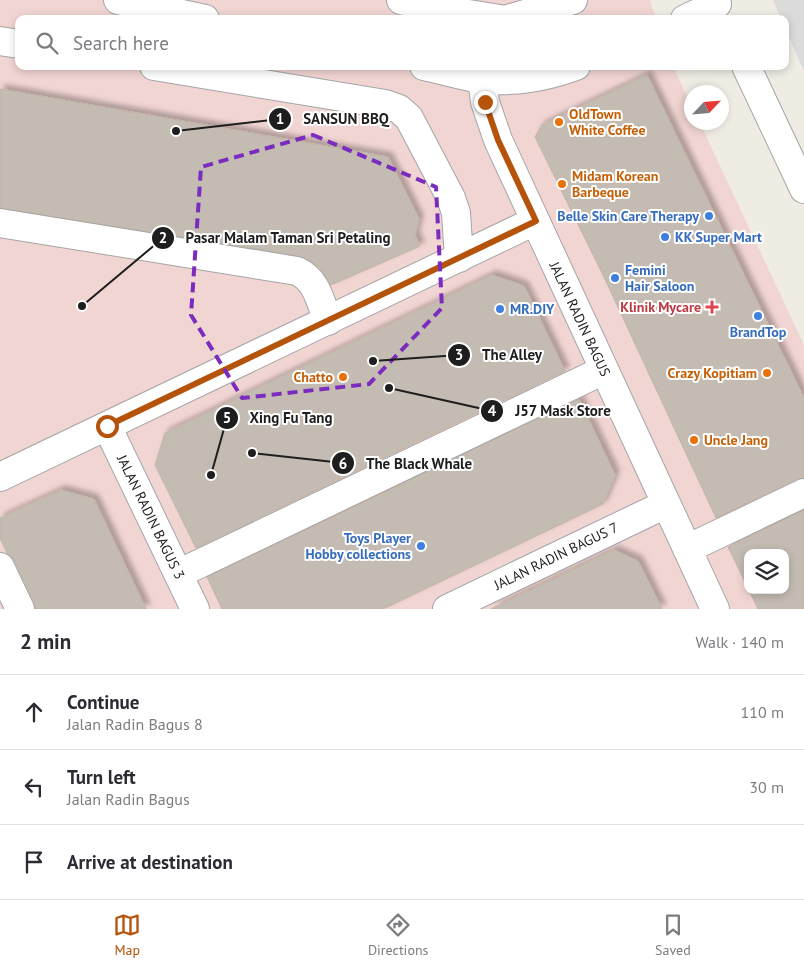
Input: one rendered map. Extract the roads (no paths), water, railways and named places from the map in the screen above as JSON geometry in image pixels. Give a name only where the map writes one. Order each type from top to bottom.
[{"type":"street","points":[[118,0],[187,15]]},
{"type":"street","points":[[401,0],[449,12],[471,15]]},
{"type":"street","points":[[522,15],[573,0]]},
{"type":"street","points":[[673,15],[682,0]]},
{"type":"street","points":[[697,15],[719,8]]},
{"type":"street","points":[[0,41],[15,43]]},
{"type":"street","points":[[178,70],[385,104],[399,109],[409,118],[451,198],[456,213],[459,258]]},
{"type":"street","points":[[442,70],[482,79],[518,80],[565,70]]},
{"type":"street","points":[[746,70],[804,189]]},
{"type":"street","name":"JALAN RADIN BAGUS","points":[[482,79],[485,102],[498,140],[715,609]]},
{"type":"street","points":[[0,477],[536,221]]},
{"type":"street","points":[[0,223],[297,271],[307,275],[314,285],[328,320]]},
{"type":"street","points":[[178,574],[604,370]]},
{"type":"street","name":"JALAN RADIN BAGUS 3","points":[[107,426],[195,609]]},
{"type":"street","points":[[687,550],[804,493]]},
{"type":"street","name":"JALAN RADIN BAGUS 7","points":[[447,609],[666,504]]},
{"type":"street","points":[[0,567],[20,609]]},
{"type":"place","name":"OldTown White Coffee","points":[[559,122]]},
{"type":"place","name":"SANSUN BBQ","points":[[176,131]]},
{"type":"place","name":"Midam Korean Barbeque","points":[[562,184]]},
{"type":"place","name":"Belle Skin Care Therapy","points":[[709,216]]},
{"type":"place","name":"KK Super Mart","points":[[665,237]]},
{"type":"place","name":"Femini Hair Saloon","points":[[615,278]]},
{"type":"place","name":"Pasar Malam Taman Sri Petaling","points":[[82,306]]},
{"type":"place","name":"Klinik Mycare","points":[[712,307]]},
{"type":"place","name":"MR.DIY","points":[[500,309]]},
{"type":"place","name":"BrandTop","points":[[758,316]]},
{"type":"place","name":"The Alley","points":[[373,361]]},
{"type":"place","name":"Crazy Kopitiam","points":[[767,373]]},
{"type":"place","name":"Chatto","points":[[343,377]]},
{"type":"place","name":"J57 Mask Store","points":[[389,388]]},
{"type":"place","name":"Uncle Jang","points":[[694,440]]},
{"type":"place","name":"The Black Whale","points":[[252,453]]},
{"type":"place","name":"Xing Fu Tang","points":[[211,475]]},
{"type":"place","name":"Toys Player Hobby collections","points":[[421,546]]}]
